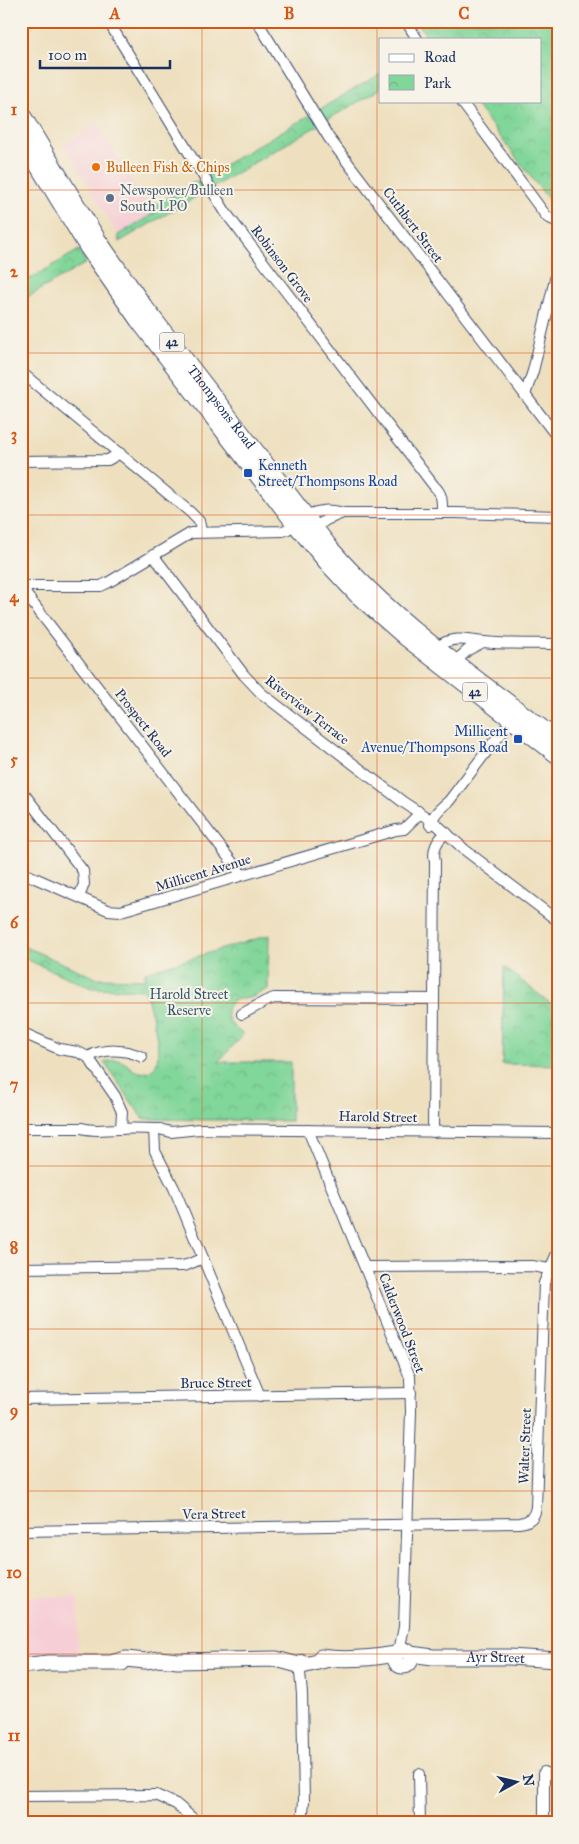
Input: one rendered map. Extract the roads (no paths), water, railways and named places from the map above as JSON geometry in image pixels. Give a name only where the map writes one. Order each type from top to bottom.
[{"type":"main road","name":"Thompsons Road","points":[[21,113],[107,254],[305,522]]},
{"type":"main road","name":"Thompsons Road","points":[[21,138],[83,241],[138,320],[305,522],[368,588],[444,658],[558,756]]},
{"type":"main road","name":"Thompsons Road","points":[[513,716],[558,740]]},
{"type":"street","name":"Robinson Grove","points":[[108,21],[226,213],[441,494],[439,513]]},
{"type":"street","name":"Cuthbert Street","points":[[258,21],[329,138],[558,438]]},
{"type":"street","points":[[406,21],[416,38]]},
{"type":"street","points":[[462,102],[547,217],[558,222]]},
{"type":"street","points":[[542,208],[550,214],[558,216]]},
{"type":"street","points":[[525,395],[533,371],[558,267]]},
{"type":"street","points":[[21,372],[190,512],[198,521],[201,531]]},
{"type":"street","points":[[21,461],[108,460],[120,453]]},
{"type":"street","points":[[21,587],[101,586],[187,534],[201,531],[283,531],[305,522],[323,510],[344,513],[558,516]]},
{"type":"street","points":[[305,522],[326,520],[344,513]]},
{"type":"street","name":"Riverview Terrace","points":[[152,555],[254,686],[558,921]]},
{"type":"street","name":"Prospect Road","points":[[21,587],[242,875]]},
{"type":"street","points":[[483,642],[468,650],[444,658],[444,643],[453,640],[558,644]]},
{"type":"street","points":[[432,823],[513,716]]},
{"type":"street","points":[[21,790],[83,871],[84,884],[79,897]]},
{"type":"street","name":"Millicent Avenue","points":[[21,872],[108,910],[117,912],[396,830],[416,813]]},
{"type":"street","points":[[433,1132],[435,861],[446,836]]},
{"type":"street","points":[[242,1014],[274,998],[434,999]]},
{"type":"street","points":[[21,1032],[59,1049],[78,1052],[88,1057],[115,1096],[122,1112],[122,1129]]},
{"type":"street","points":[[88,1057],[104,1051],[132,1053],[142,1057]]},
{"type":"street","name":"Harold Street","points":[[21,1128],[107,1126],[122,1129],[154,1129],[171,1132],[199,1129],[558,1133]]},
{"type":"street","points":[[154,1129],[154,1148],[174,1188],[260,1396]]},
{"type":"street","name":"Calderwood Street","points":[[308,1130],[408,1372],[411,1393],[403,1656]]},
{"type":"street","name":"Walter Street","points":[[407,1525],[519,1524],[528,1521],[534,1516],[536,1507],[544,1286],[549,1269],[558,1251]]},
{"type":"street","points":[[21,1268],[182,1266],[192,1264],[203,1258]]},
{"type":"street","points":[[365,1267],[532,1266],[549,1269]]},
{"type":"street","name":"Bruce Street","points":[[21,1399],[411,1393]]},
{"type":"street","name":"Vera Street","points":[[21,1531],[407,1525]]},
{"type":"street","name":"Ayr Street","points":[[21,1666],[48,1663],[114,1662],[145,1667],[178,1661],[276,1660],[290,1656],[302,1664],[314,1656],[372,1658],[403,1656],[509,1656],[558,1660]]},
{"type":"street","name":"Ayr Street","points":[[21,1660],[48,1663]]},
{"type":"street","points":[[302,1664],[305,1681],[302,1694],[304,1801],[302,1823]]},
{"type":"street","points":[[544,1772],[544,1823]]},
{"type":"street","points":[[420,1774],[420,1823]]},
{"type":"street","points":[[21,1796],[156,1795],[176,1804],[198,1823]]},
{"type":"street","points":[[304,1801],[307,1823]]},
{"type":"place","name":"Bulleen Fish & Chips","points":[[96,167]]},
{"type":"place","name":"Newspower/Bulleen South LPO","points":[[110,198]]},
{"type":"place","name":"Kenneth Street/Thompsons Road","points":[[248,473]]},
{"type":"place","name":"Millicent Avenue/Thompsons Road","points":[[518,739]]},
{"type":"park label","name":"Harold Street Reserve","points":[[189,1002]]}]
